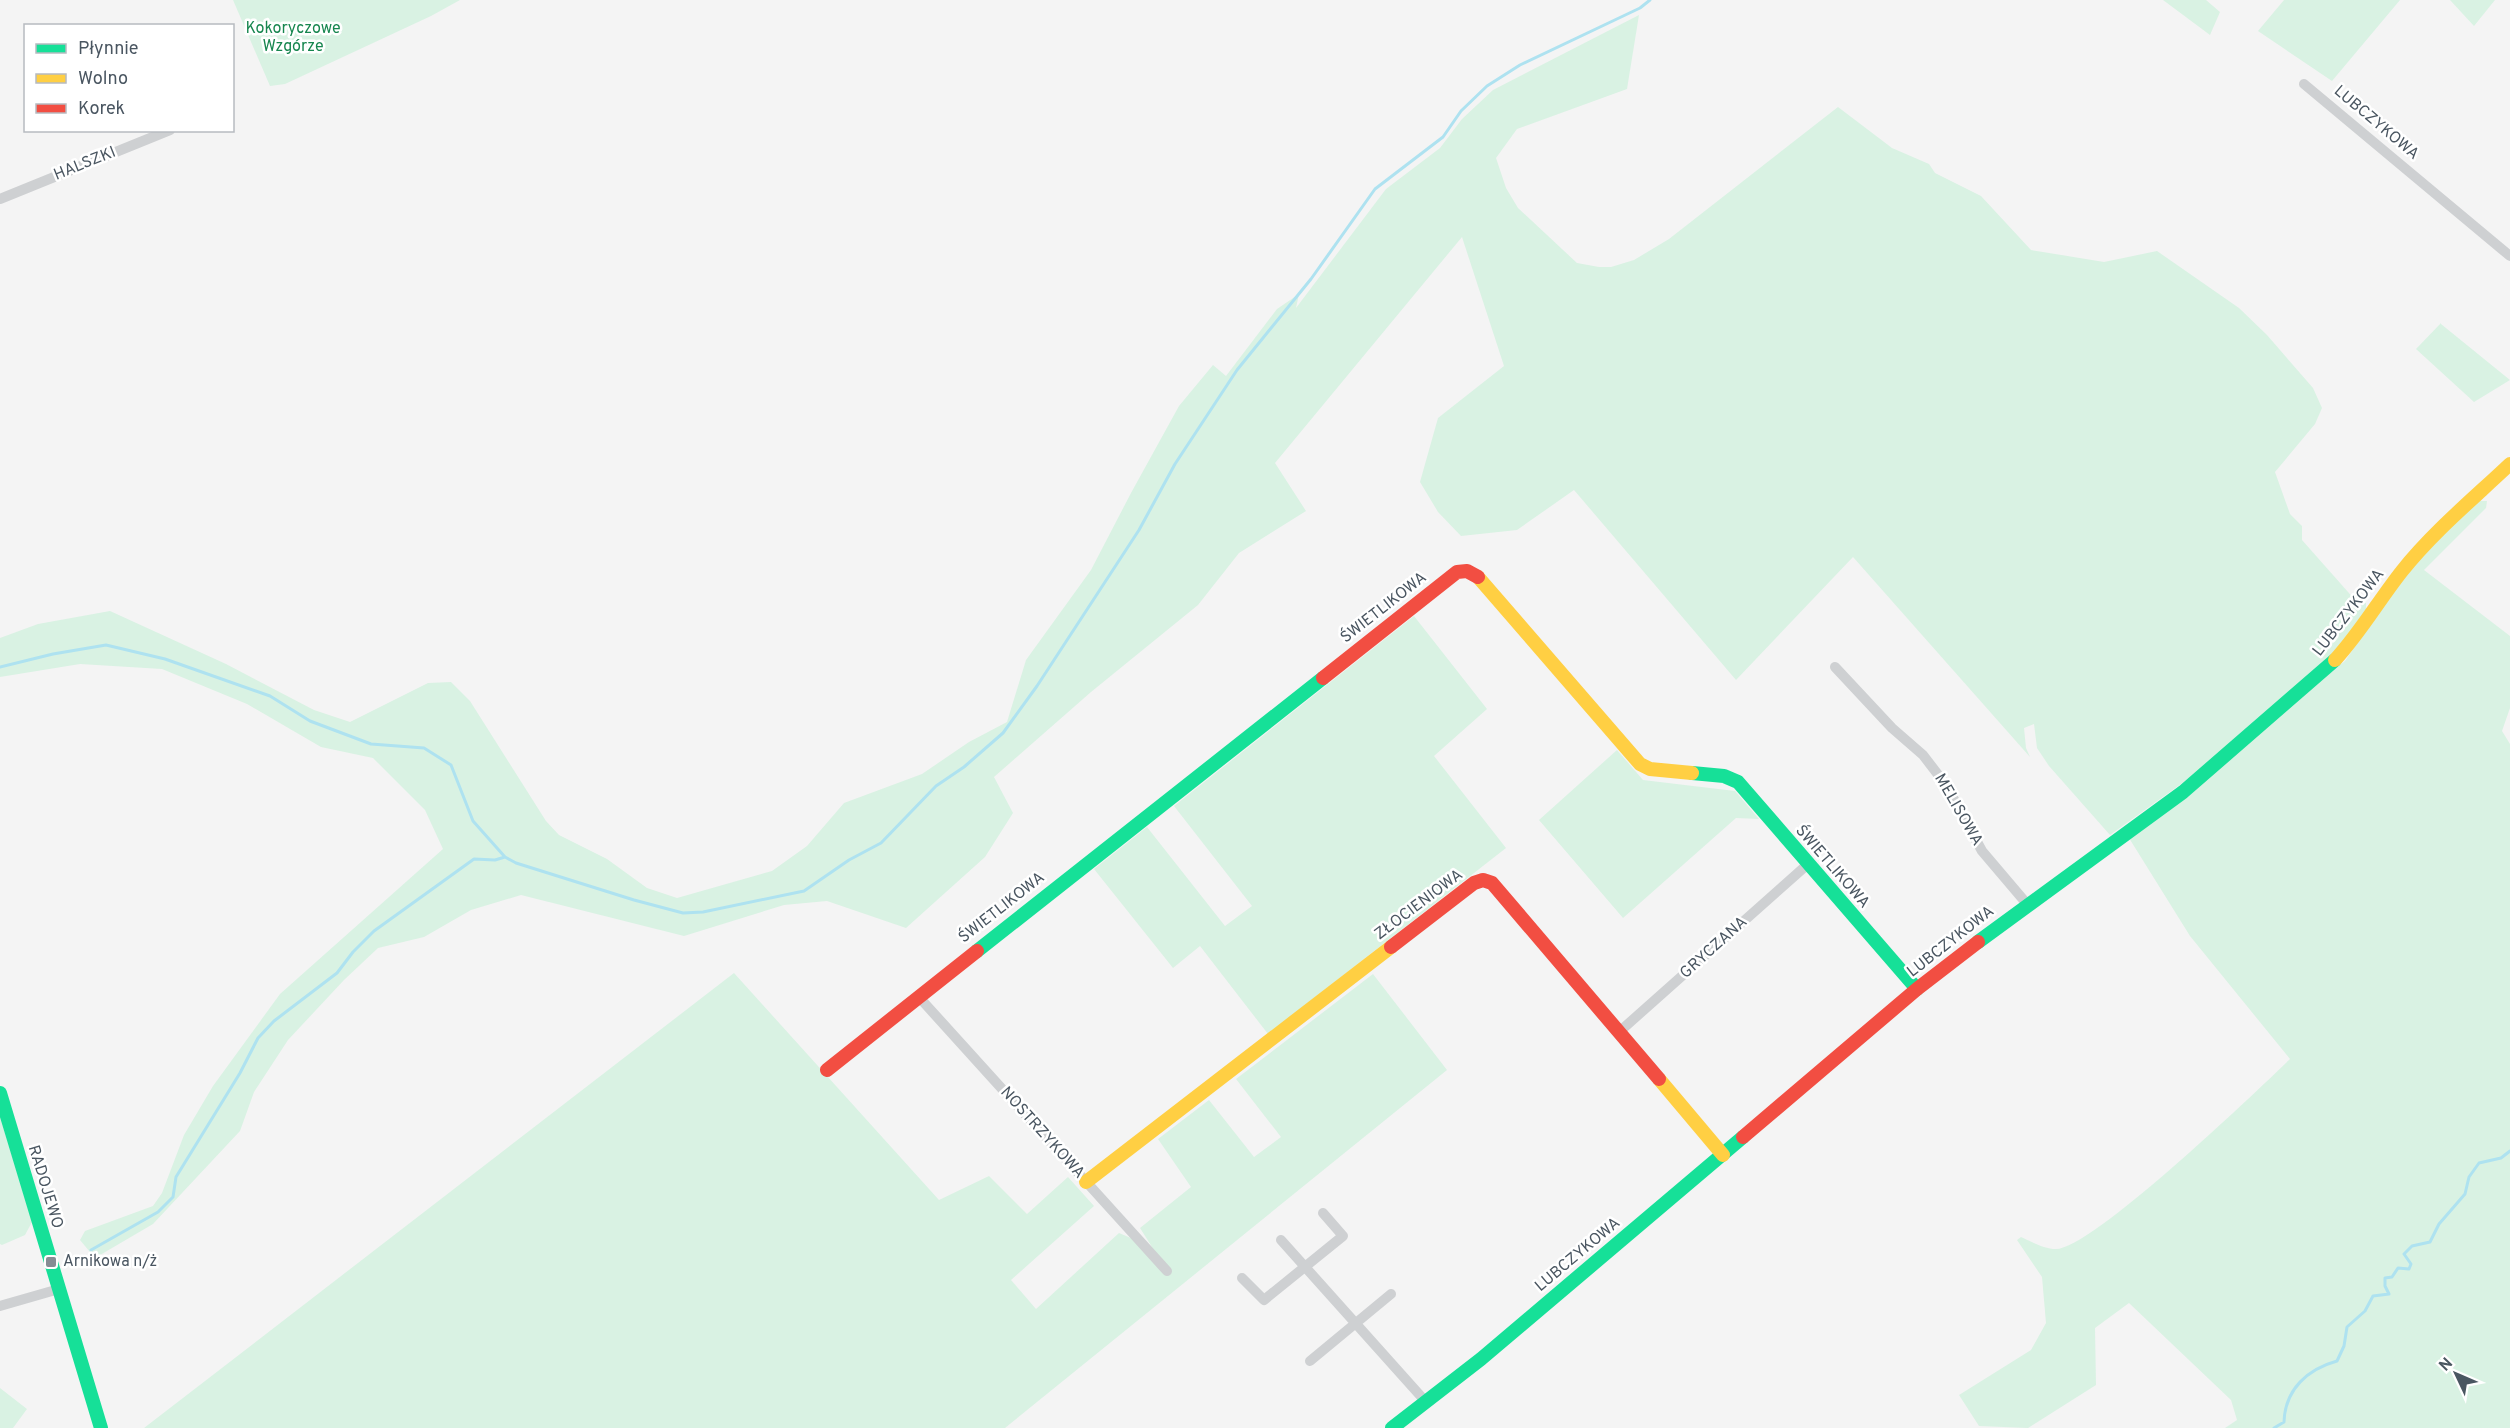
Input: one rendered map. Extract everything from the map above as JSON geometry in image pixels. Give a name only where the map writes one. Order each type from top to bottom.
[{"type":"street","name":"LUBCZYKOWA","points":[[2304,84],[2510,256]]},
{"type":"street","name":"HALSZKI","points":[[0,199],[165,132]]},
{"type":"street","name":"LUBCZYKOWA","points":[[1392,1428],[1481,1359],[1917,989],[2027,903],[2182,792],[2332,664],[2424,545],[2510,464]]},
{"type":"street","name":"ŚWIETLIKOWA","points":[[827,1070],[1457,572],[1467,571],[1476,575],[1640,764],[1650,768],[1724,776],[1738,782],[1917,989]]},
{"type":"street","name":"MELISOWA","points":[[1835,667],[1892,728],[1923,755],[1946,785],[1982,852],[2027,903]]},
{"type":"street","name":"GRYCZANA","points":[[1619,1032],[1808,864]]},
{"type":"street","name":"ZŁOCIENIOWA","points":[[1086,1182],[1474,883],[1484,880],[1492,883],[1723,1155]]},
{"type":"street","name":"NOSTRZYKOWA","points":[[918,996],[1167,1271]]},
{"type":"street","name":"RADOJEWO","points":[[0,1093],[101,1428]]},
{"type":"street","points":[[1242,1278],[1264,1300],[1304,1269],[1343,1236],[1323,1213]]},
{"type":"street","points":[[1281,1240],[1304,1269],[1426,1402]]},
{"type":"street","points":[[0,1306],[59,1289]]},
{"type":"street","points":[[1310,1361],[1391,1294]]},
{"type":"green space","name":"Kokoryczowe Wzgórze","points":[[233,0],[460,0],[431,16],[285,84],[270,86]]},
{"type":"green space","points":[[2163,0],[2206,0],[2220,12],[2210,35]]},
{"type":"green space","points":[[2284,0],[2400,0],[2332,81],[2258,31]]},
{"type":"green space","points":[[2450,0],[2495,0],[2474,26]]},
{"type":"green space","points":[[1639,15],[1627,89],[1517,129],[1496,158],[1506,188],[1518,208],[1577,263],[1611,267],[1634,260],[1669,239],[1838,107],[1892,148],[1929,164],[1935,173],[1981,196],[2031,250],[2104,262],[2157,251],[2239,308],[2267,335],[2313,388],[2322,408],[2315,424],[2275,472],[2290,514],[2302,526],[2302,540],[2356,601],[2366,603],[2366,610],[2329,661],[2206,766],[2110,835],[2049,766],[2037,748],[2034,724],[2024,728],[2026,748],[2030,757],[1853,557],[1736,680],[1574,490],[1517,530],[1461,536],[1438,512],[1420,482],[1438,418],[1504,366],[1462,237],[1275,463],[1306,511],[1239,553],[1198,605],[1091,692],[994,777],[1013,813],[985,857],[906,928],[827,901],[784,905],[684,936],[521,895],[471,910],[424,937],[378,948],[344,980],[288,1040],[254,1092],[240,1131],[153,1224],[95,1258],[80,1240],[85,1231],[153,1206],[162,1193],[184,1135],[213,1086],[280,994],[443,849],[425,810],[373,758],[321,747],[247,704],[162,669],[80,664],[0,677],[0,638],[38,624],[110,611],[226,664],[314,710],[350,722],[428,683],[451,682],[470,701],[546,821],[559,835],[607,859],[647,888],[677,898],[772,871],[807,846],[844,803],[922,774],[969,742],[1007,722],[1026,660],[1091,570],[1179,406],[1213,365],[1226,376],[1277,309],[1299,294],[1296,308],[1386,189],[1440,148],[1462,119],[1493,90]]},
{"type":"green space","points":[[2441,323],[2510,380],[2474,402],[2416,349]]},
{"type":"green space","points":[[2479,501],[2487,501],[2486,508],[2424,570],[2510,636],[2510,708],[2502,731],[2510,744],[2510,1428],[2225,1428],[2237,1420],[2231,1400],[2129,1303],[2095,1328],[2096,1385],[2028,1428],[1979,1426],[1959,1395],[2031,1350],[2046,1323],[2042,1277],[2017,1240],[2021,1237],[2043,1247],[2056,1249],[2075,1242],[2103,1224],[2174,1166],[2290,1059],[2190,936],[2129,838],[2345,661],[2406,573],[2429,546]]},
{"type":"green space","points":[[1414,616],[1487,709],[1434,756],[1506,848],[1268,1034],[1200,946],[1173,968],[1094,869],[1147,827],[1225,926],[1252,906],[1174,806]]},
{"type":"green space","points":[[1617,750],[1643,780],[1735,791],[1759,819],[1736,818],[1623,918],[1539,820]]},
{"type":"green space","points":[[734,973],[939,1200],[989,1176],[1027,1214],[1068,1177],[1094,1206],[1011,1280],[1036,1309],[1119,1233],[1152,1247],[1140,1228],[1191,1187],[1158,1139],[1209,1100],[1254,1157],[1281,1137],[1236,1079],[1373,974],[1447,1070],[1005,1428],[144,1428]]},
{"type":"green space","points":[[0,1117],[32,1222],[25,1235],[2,1245],[0,1244]]},
{"type":"green space","points":[[0,1388],[27,1409],[13,1428],[0,1428]]},
{"type":"waterway","points":[[0,667],[53,654],[106,645],[165,659],[270,696],[310,721],[371,744],[424,748],[451,765],[473,821],[505,857],[516,863],[634,900],[683,913],[703,912],[804,891],[849,860],[881,843],[936,786],[964,767],[1003,733],[1037,686],[1139,530],[1175,464],[1237,370],[1311,279],[1375,189],[1443,137],[1461,111],[1487,86],[1520,65],[1640,8],[1650,0]]},
{"type":"waterway","points":[[91,1250],[158,1212],[173,1197],[176,1177],[240,1073],[258,1038],[274,1021],[337,973],[353,952],[374,931],[474,859],[495,860],[505,857]]},
{"type":"waterway","points":[[2274,1428],[2284,1422],[2285,1410],[2300,1382],[2317,1369],[2337,1361],[2344,1346],[2347,1327],[2365,1311],[2373,1296],[2389,1294],[2385,1286],[2385,1278],[2392,1277],[2398,1268],[2409,1269],[2411,1264],[2404,1254],[2412,1246],[2430,1242],[2439,1224],[2465,1194],[2469,1177],[2479,1163],[2501,1158],[2510,1151]]},
{"type":"traffic: fast","points":[[1978,942],[2183,792],[2335,660]]},
{"type":"traffic: fast","points":[[977,951],[1323,678]]},
{"type":"traffic: fast","points":[[1692,773],[1724,776],[1738,782],[1917,989]]},
{"type":"traffic: fast","points":[[0,1093],[101,1428]]},
{"type":"traffic: fast","points":[[1392,1428],[1481,1359],[1743,1137]]},
{"type":"traffic: slow","points":[[2335,660],[2414,557],[2440,529],[2510,464]]},
{"type":"traffic: slow","points":[[1478,577],[1640,764],[1650,769],[1692,773]]},
{"type":"traffic: slow","points":[[1086,1182],[1391,947]]},
{"type":"traffic: slow","points":[[1659,1079],[1723,1155]]},
{"type":"traffic: jam","points":[[1323,678],[1457,572],[1467,571],[1478,577]]},
{"type":"traffic: jam","points":[[1391,947],[1474,883],[1483,880],[1492,883],[1659,1079]]},
{"type":"traffic: jam","points":[[1743,1137],[1917,989],[1978,942]]},
{"type":"traffic: jam","points":[[827,1070],[977,951]]},
{"type":"place","name":"Arnikowa n/ż","points":[[51,1262]]}]
